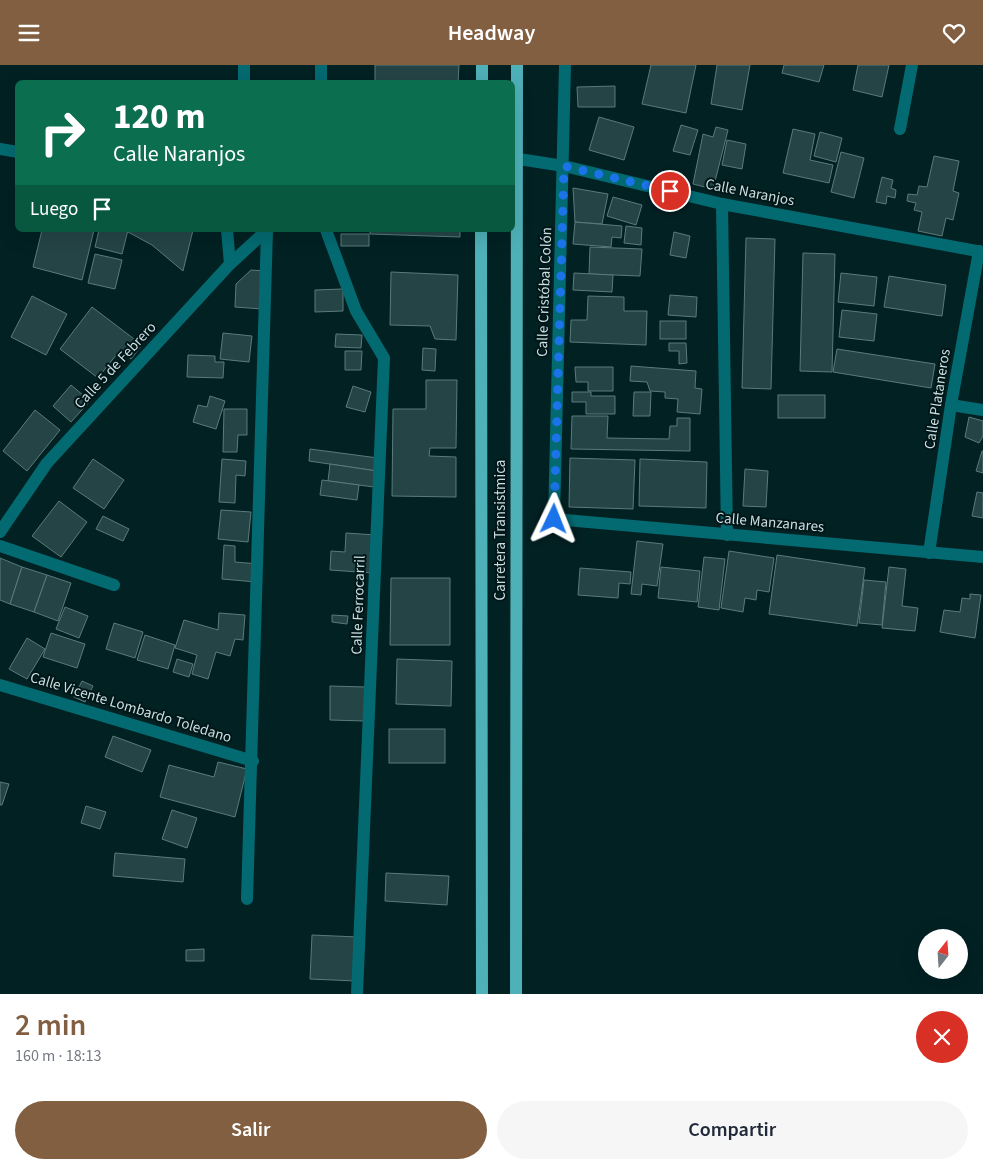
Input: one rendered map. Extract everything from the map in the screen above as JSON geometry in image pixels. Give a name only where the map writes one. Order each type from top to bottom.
[{"type":"main road","points":[[482,65],[482,80]]},
{"type":"main road","name":"Carretera Transistmica","points":[[515,128],[517,65]]},
{"type":"main road","name":"Carretera Transistmica","points":[[481,232],[482,994]]},
{"type":"main road","name":"Carretera Transistmica","points":[[514,232],[516,994]]},
{"type":"street","points":[[244,65],[244,80]]},
{"type":"street","points":[[321,65],[321,80]]},
{"type":"street","name":"Calle Cristóbal Colón","points":[[554,519],[565,65]]},
{"type":"street","points":[[900,129],[912,65]]},
{"type":"street","points":[[0,149],[15,152]]},
{"type":"street","name":"Calle Naranjos","points":[[515,159],[564,166],[722,204],[981,252]]},
{"type":"street","points":[[722,204],[727,535]]},
{"type":"street","points":[[227,232],[230,265]]},
{"type":"street","name":"Calle 5 de Febrero","points":[[0,532],[48,463],[230,265],[265,232]]},
{"type":"street","points":[[247,899],[253,761],[267,232]]},
{"type":"street","name":"Calle Ferrocarril","points":[[327,232],[356,311],[384,358],[357,994]]},
{"type":"street","name":"Calle Plataneros","points":[[929,553],[951,405],[981,252]]},
{"type":"street","points":[[951,405],[983,410]]},
{"type":"street","name":"Calle Manzanares","points":[[554,519],[983,557]]},
{"type":"street","points":[[0,546],[114,585]]},
{"type":"street","name":"Calle Vicente Lombardo Toledano","points":[[0,685],[253,761]]},
{"type":"building","points":[[375,65],[459,65],[458,80],[375,80]]},
{"type":"building","points":[[651,65],[696,65],[686,113],[642,104]]},
{"type":"building","points":[[717,65],[750,65],[742,110],[711,104]]},
{"type":"building","points":[[784,65],[824,65],[819,82],[782,73]]},
{"type":"building","points":[[858,65],[889,65],[882,97],[853,90]]},
{"type":"building","points":[[615,86],[615,107],[578,107],[577,87]]},
{"type":"building","points":[[599,117],[634,127],[624,160],[589,150]]},
{"type":"building","points":[[681,125],[698,130],[690,155],[673,151]]},
{"type":"building","points":[[716,127],[728,130],[713,189],[693,184],[703,134],[713,137]]},
{"type":"building","points":[[793,129],[815,134],[810,160],[833,165],[829,183],[783,173]]},
{"type":"building","points":[[820,132],[842,138],[836,162],[814,156]]},
{"type":"building","points":[[727,140],[746,144],[742,169],[722,165]]},
{"type":"building","points":[[841,152],[864,158],[854,198],[831,192]]},
{"type":"building","points":[[934,156],[959,161],[953,191],[959,193],[953,220],[946,218],[942,236],[918,231],[922,212],[914,210],[916,203],[907,201],[908,194],[917,195],[919,186],[927,187]]},
{"type":"building","points":[[882,177],[893,180],[891,188],[896,190],[895,198],[887,196],[886,204],[876,202]]},
{"type":"building","points":[[573,188],[608,194],[602,224],[575,222]]},
{"type":"building","points":[[613,197],[642,205],[636,225],[607,216]]},
{"type":"building","points":[[575,222],[622,226],[621,238],[612,237],[611,247],[573,244]]},
{"type":"building","points":[[626,226],[642,228],[641,245],[624,243]]},
{"type":"building","points":[[42,232],[94,232],[82,280],[33,267]]},
{"type":"building","points":[[99,232],[128,232],[122,254],[95,247]]},
{"type":"building","points":[[128,232],[193,232],[183,271],[152,245]]},
{"type":"building","points":[[370,232],[460,232],[460,237],[370,234]]},
{"type":"building","points":[[674,232],[690,236],[686,258],[670,255]]},
{"type":"building","points":[[341,234],[369,234],[369,246],[341,246]]},
{"type":"building","points":[[746,238],[775,239],[771,389],[742,388]]},
{"type":"building","points":[[590,247],[642,249],[640,276],[589,274]]},
{"type":"building","points":[[803,253],[835,254],[832,372],[800,371]]},
{"type":"building","points":[[95,254],[122,260],[115,289],[88,283]]},
{"type":"building","points":[[251,270],[265,271],[262,309],[235,307],[236,284]]},
{"type":"building","points":[[391,272],[458,275],[456,340],[435,339],[430,326],[390,325]]},
{"type":"building","points":[[574,273],[613,275],[612,292],[573,290]]},
{"type":"building","points":[[841,273],[877,277],[874,306],[838,302]]},
{"type":"building","points":[[889,276],[946,285],[942,316],[884,307]]},
{"type":"building","points":[[343,289],[343,311],[315,312],[315,290]]},
{"type":"building","points":[[670,295],[697,297],[696,317],[668,315]]},
{"type":"building","points":[[32,296],[67,314],[46,355],[11,337]]},
{"type":"building","points":[[588,296],[624,297],[624,311],[647,311],[646,345],[570,342],[571,320],[587,320]]},
{"type":"building","points":[[92,307],[142,345],[131,359],[120,350],[98,378],[60,349]]},
{"type":"building","points":[[842,310],[877,314],[874,341],[839,337]]},
{"type":"building","points":[[660,321],[686,321],[686,339],[660,339]]},
{"type":"building","points":[[223,333],[252,336],[249,362],[220,359]]},
{"type":"building","points":[[336,334],[362,335],[361,348],[335,347]]},
{"type":"building","points":[[669,343],[686,343],[687,363],[679,364],[679,351],[669,351]]},
{"type":"building","points":[[423,348],[436,349],[435,371],[422,370]]},
{"type":"building","points":[[837,349],[935,364],[931,388],[833,372]]},
{"type":"building","points":[[345,351],[362,351],[361,370],[345,370]]},
{"type":"building","points":[[188,355],[215,356],[215,362],[224,362],[223,378],[187,377]]},
{"type":"building","points":[[631,366],[696,371],[695,388],[702,389],[700,414],[677,412],[678,399],[665,398],[665,392],[650,391],[647,382],[630,381]]},
{"type":"building","points":[[575,367],[613,367],[613,391],[588,391],[588,382],[576,382]]},
{"type":"building","points":[[426,380],[457,380],[456,448],[430,448],[429,456],[456,457],[456,497],[392,496],[393,409],[426,409]]},
{"type":"building","points":[[71,385],[90,401],[71,422],[53,406]]},
{"type":"building","points":[[353,386],[371,392],[365,412],[346,407]]},
{"type":"building","points":[[572,392],[591,392],[591,396],[615,396],[615,414],[586,414],[586,402],[572,402]]},
{"type":"building","points":[[634,392],[651,392],[650,416],[633,416]]},
{"type":"building","points":[[778,395],[825,395],[825,418],[778,418]]},
{"type":"building","points":[[210,396],[225,401],[216,429],[193,422],[198,405],[207,407]]},
{"type":"building","points":[[224,409],[247,409],[247,435],[238,435],[237,452],[223,452]]},
{"type":"building","points":[[35,410],[60,430],[27,471],[3,451]]},
{"type":"building","points":[[572,416],[608,416],[607,438],[669,439],[670,426],[677,426],[677,418],[690,418],[690,451],[571,449]]},
{"type":"building","points":[[969,417],[983,421],[983,436],[979,443],[965,437]]},
{"type":"building","points":[[310,449],[378,458],[377,471],[309,461]]},
{"type":"building","points":[[983,451],[983,473],[976,471]]},
{"type":"building","points":[[570,458],[635,460],[633,509],[569,507]]},
{"type":"building","points":[[93,459],[124,480],[104,509],[73,488]]},
{"type":"building","points":[[222,459],[246,461],[245,476],[236,475],[235,503],[219,502]]},
{"type":"building","points":[[640,459],[707,462],[706,508],[639,506]]},
{"type":"building","points":[[330,464],[377,471],[374,487],[328,481]]},
{"type":"building","points":[[745,469],[768,471],[766,507],[743,506]]},
{"type":"building","points":[[322,480],[359,485],[357,500],[320,495]]},
{"type":"building","points":[[977,492],[983,493],[983,518],[972,516]]},
{"type":"building","points":[[59,501],[87,522],[61,557],[32,536]]},
{"type":"building","points":[[221,510],[251,512],[248,542],[218,539]]},
{"type":"building","points":[[103,516],[129,529],[123,541],[96,529]]},
{"type":"building","points":[[346,533],[376,535],[373,573],[330,570],[331,551],[345,552]]},
{"type":"building","points":[[637,541],[663,544],[657,586],[642,584],[641,595],[631,594]]},
{"type":"building","points":[[224,545],[235,546],[235,562],[258,564],[256,582],[222,579]]},
{"type":"building","points":[[729,551],[774,558],[769,592],[757,590],[756,600],[745,598],[743,612],[721,608]]},
{"type":"building","points":[[777,555],[865,568],[857,626],[769,614]]},
{"type":"building","points":[[704,557],[725,559],[719,610],[698,607]]},
{"type":"building","points":[[0,558],[22,567],[10,604],[0,600]]},
{"type":"building","points":[[22,567],[47,575],[34,612],[10,604]]},
{"type":"building","points":[[661,567],[700,571],[697,602],[658,598]]},
{"type":"building","points":[[889,567],[906,569],[902,606],[918,608],[915,631],[882,628]]},
{"type":"building","points":[[580,568],[631,572],[630,584],[619,583],[618,598],[578,595]]},
{"type":"building","points":[[47,575],[71,583],[58,621],[34,612]]},
{"type":"building","points":[[391,578],[450,578],[450,645],[390,645]]},
{"type":"building","points":[[864,580],[886,582],[882,625],[859,623]]},
{"type":"building","points":[[970,594],[981,595],[975,638],[940,632],[944,610],[960,612],[962,598],[970,599]]},
{"type":"building","points":[[65,607],[88,616],[79,638],[56,629]]},
{"type":"building","points":[[219,613],[245,615],[243,640],[235,639],[230,656],[216,652],[208,679],[192,674],[197,655],[175,648],[184,620],[218,630]]},
{"type":"building","points":[[332,615],[348,616],[347,624],[332,622]]},
{"type":"building","points":[[114,623],[143,632],[135,658],[106,649]]},
{"type":"building","points":[[51,633],[85,644],[77,668],[43,657]]},
{"type":"building","points":[[145,635],[175,645],[168,669],[137,660]]},
{"type":"building","points":[[27,638],[45,649],[27,679],[9,669]]},
{"type":"building","points":[[177,659],[193,664],[189,677],[173,672]]},
{"type":"building","points":[[397,659],[452,661],[451,706],[396,704]]},
{"type":"building","points":[[82,681],[93,686],[85,702],[74,697]]},
{"type":"building","points":[[330,686],[366,687],[365,721],[330,720]]},
{"type":"building","points":[[389,729],[445,729],[445,763],[389,763]]},
{"type":"building","points":[[113,736],[151,750],[142,772],[105,757]]},
{"type":"building","points":[[218,762],[247,769],[235,817],[160,797],[169,765],[214,777]]},
{"type":"building","points":[[0,782],[9,784],[2,805],[0,805]]},
{"type":"building","points":[[86,806],[106,812],[100,829],[81,823]]},
{"type":"building","points":[[172,810],[197,818],[187,848],[162,839]]},
{"type":"building","points":[[115,853],[185,859],[183,882],[113,876]]},
{"type":"building","points":[[386,873],[449,876],[447,905],[385,901]]},
{"type":"building","points":[[312,935],[358,937],[356,981],[310,979]]},
{"type":"building","points":[[204,949],[204,961],[186,961],[186,950]]},
{"type":"route","points":[[554,519],[564,166],[670,191]]}]
